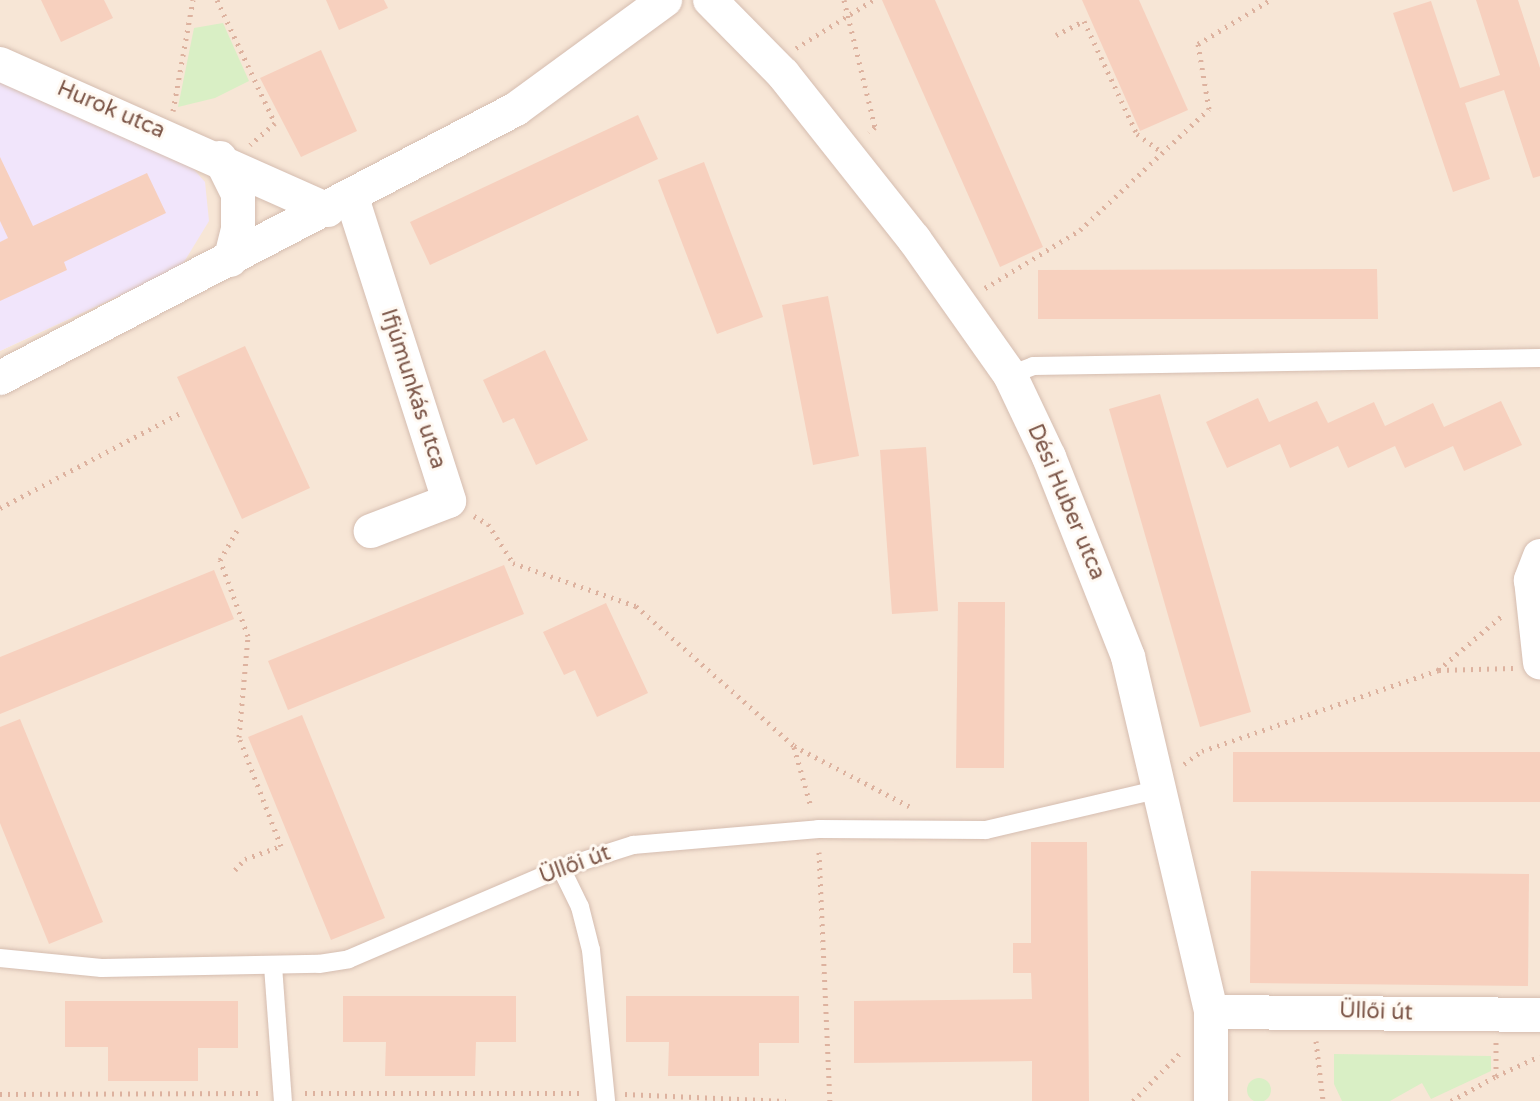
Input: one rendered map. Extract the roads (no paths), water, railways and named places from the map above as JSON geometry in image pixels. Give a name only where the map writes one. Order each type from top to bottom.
[{"type":"street","points":[[0,378],[340,204],[516,109],[665,0]]},
{"type":"street","name":"Dési Huber utca","points":[[710,0],[772,62],[846,153],[1010,375],[1078,524],[1128,657],[1158,780],[1211,1012],[1211,1101]]},
{"type":"street","name":"Hurok utca","points":[[0,64],[220,158],[340,204]]},
{"type":"street","points":[[220,158],[238,194],[238,229],[230,260]]},
{"type":"street","name":"Ifjúmunkás utca","points":[[340,204],[449,501],[371,531]]},
{"type":"street","points":[[1539,663],[1531,580],[1540,556]]},
{"type":"street","name":"Üllői út","points":[[1211,1012],[1540,1015]]},
{"type":"lane","points":[[1010,375],[1033,366],[1540,358]]},
{"type":"lane","name":"Üllői út","points":[[0,958],[102,968],[273,966],[349,959],[561,868],[633,845],[818,829],[986,830],[1158,780]]},
{"type":"lane","points":[[561,868],[580,907],[591,950],[606,1097]]},
{"type":"lane","points":[[273,966],[283,1097]]}]
